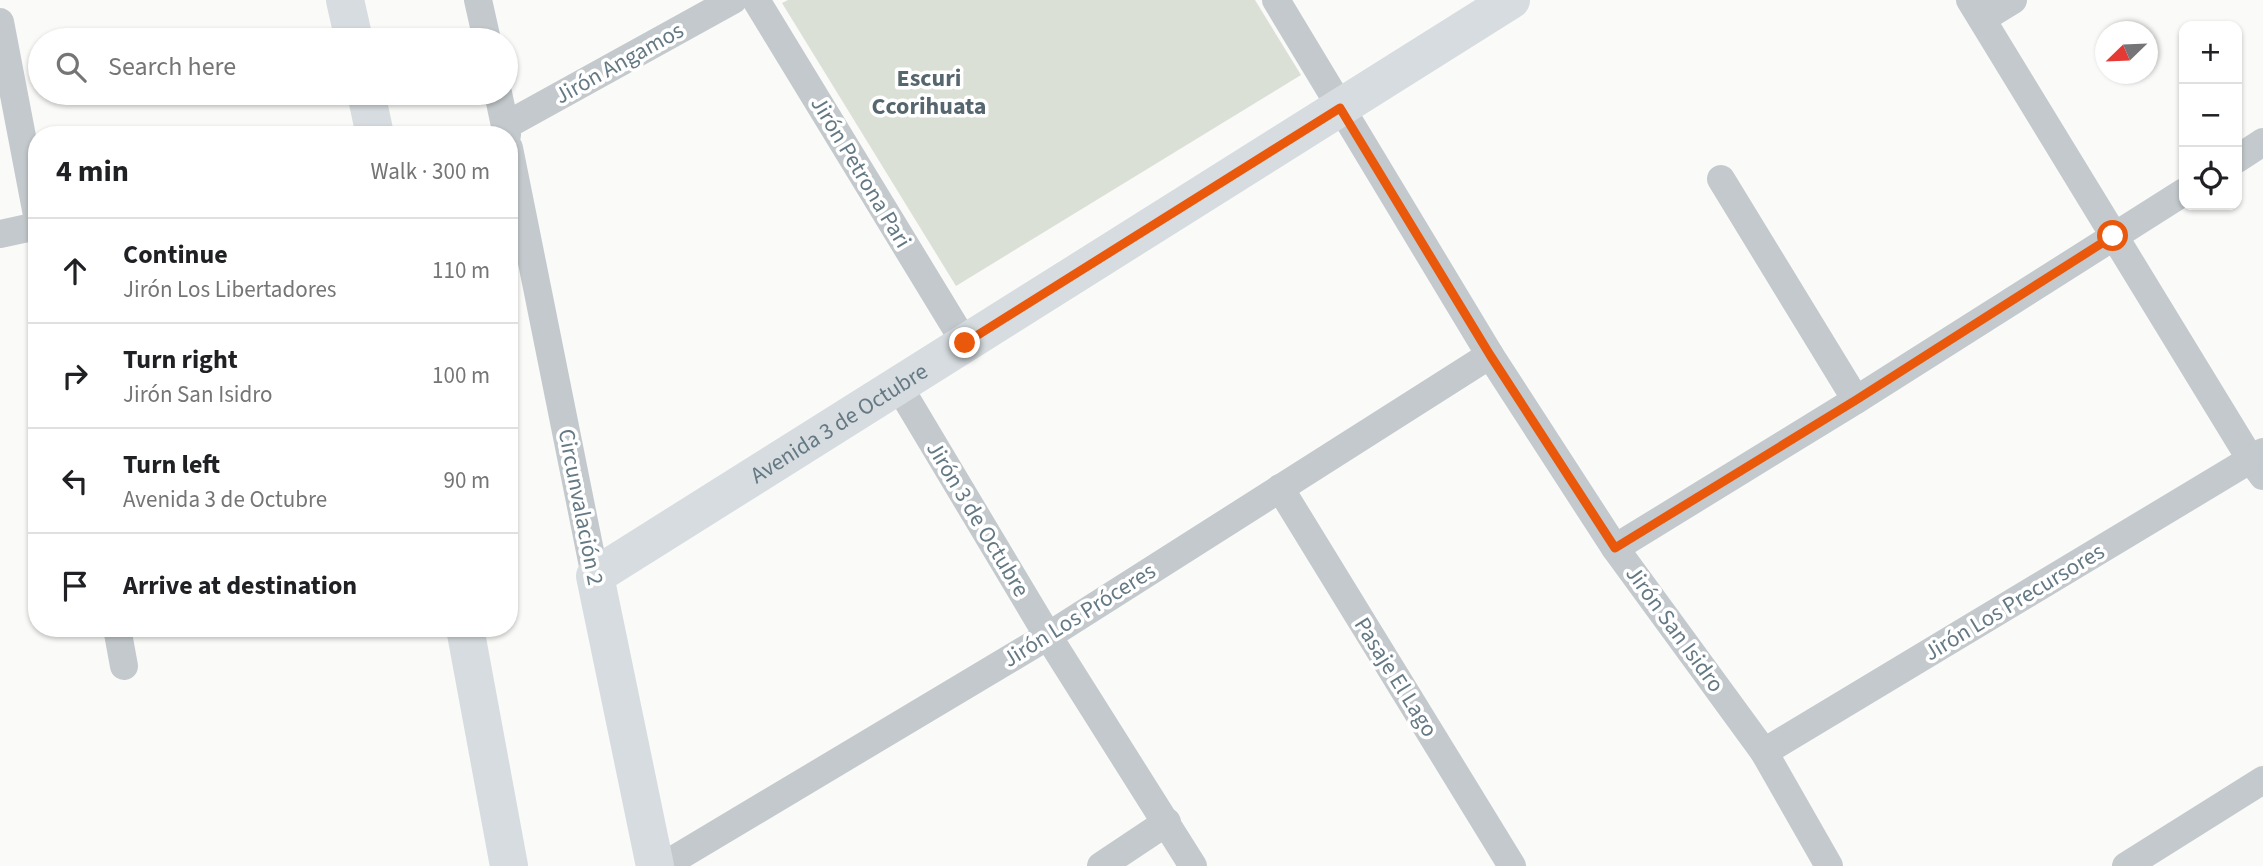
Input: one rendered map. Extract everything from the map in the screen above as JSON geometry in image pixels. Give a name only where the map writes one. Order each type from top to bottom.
[{"type":"street","points":[[345,0],[351,28]]},
{"type":"street","points":[[478,0],[484,28]]},
{"type":"street","name":"Jirón Angamos","points":[[518,129],[733,0]]},
{"type":"street","name":"Jirón Petrona Pari","points":[[756,0],[965,343]]},
{"type":"street","name":"Jirón San Isidro","points":[[1276,0],[1490,355],[1615,548],[1764,752],[1829,866]]},
{"type":"street","name":"Avenida 3 de Octubre","points":[[595,576],[1511,0]]},
{"type":"street","points":[[2013,0],[1976,10],[2113,236],[2259,463]]},
{"type":"street","points":[[0,22],[28,168]]},
{"type":"street","points":[[369,105],[373,126]]},
{"type":"street","name":"Circunvalación 2","points":[[501,105],[505,126]]},
{"type":"street","points":[[2242,156],[2263,142]]},
{"type":"street","points":[[1721,179],[1856,400]]},
{"type":"street","name":"Circunvalación 2","points":[[518,191],[655,866]]},
{"type":"street","points":[[1615,548],[1856,400],[2179,195]]},
{"type":"street","points":[[0,234],[28,228]]},
{"type":"street","name":"Jirón Los Próceres","points":[[663,866],[1048,636],[1490,355]]},
{"type":"street","name":"Jirón 3 de Octubre","points":[[898,385],[1048,636],[1193,866]]},
{"type":"street","name":"Jirón Los Precursores","points":[[1764,752],[2259,463]]},
{"type":"street","name":"Pasaje El Lago","points":[[1280,488],[1512,866]]},
{"type":"street","points":[[119,637],[124,666]]},
{"type":"street","points":[[468,637],[509,866]]},
{"type":"street","points":[[2141,862],[2263,780]]},
{"type":"street","points":[[1101,866],[1167,822]]},
{"type":"shaded area","points":[[788,0],[1255,0],[1301,75],[956,286],[782,3]]},
{"type":"district","name":"Escuri Ccorihuata","points":[[929,92]]},
{"type":"route","points":[[965,343],[1340,108],[1490,355],[1615,548],[1856,400],[2113,236]]}]
